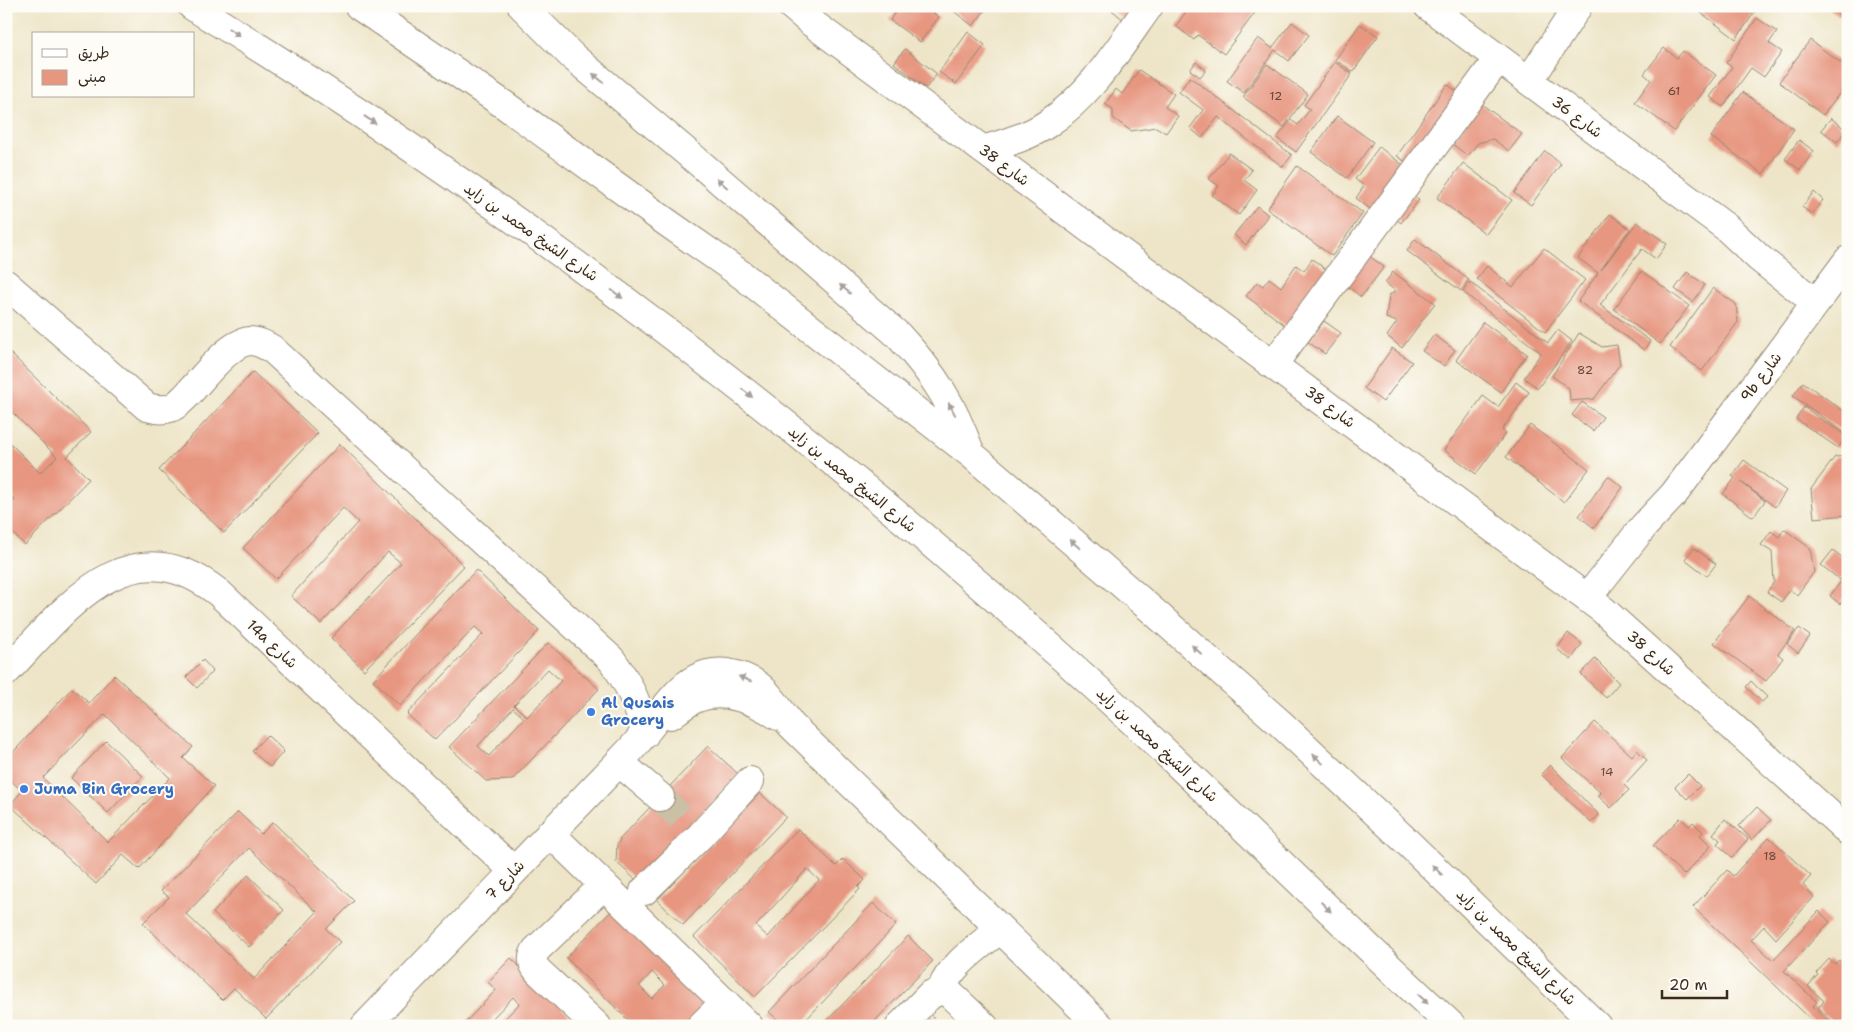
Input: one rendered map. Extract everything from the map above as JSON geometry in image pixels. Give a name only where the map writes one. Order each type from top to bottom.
[{"type":"main road","name":"شارع الشيخ محمد بن زايد","points":[[192,6],[361,114],[485,199],[667,332],[844,471],[960,567],[1073,667],[1183,769],[1394,973],[1452,1026]]},
{"type":"main road","name":"شارع الشيخ محمد بن زايد","points":[[359,6],[506,106],[662,220],[742,275],[970,454],[1153,610],[1280,724],[1404,839],[1597,1026]]},
{"type":"main road","points":[[522,6],[572,56],[710,172],[898,335],[922,360],[942,389],[958,421],[970,454]]},
{"type":"main road","name":"شارع 38","points":[[792,6],[812,23],[1595,604],[1848,831]]},
{"type":"main road","points":[[983,150],[1016,140],[1046,125],[1073,104],[1096,79],[1149,6]]},
{"type":"main road","name":"شارع 36","points":[[1428,6],[1727,228],[1759,258],[1822,295]]},
{"type":"main road","points":[[1273,364],[1513,70],[1562,6]]},
{"type":"main road","points":[[1513,70],[1578,6]]},
{"type":"main road","name":"9b شارع","points":[[1595,604],[1644,526],[1674,494],[1848,260]]},
{"type":"main road","points":[[6,284],[147,408],[159,410],[172,408],[182,401],[228,352],[238,344],[250,341],[261,343],[272,349],[611,659],[624,676],[634,694],[641,713],[645,734]]},
{"type":"main road","name":"14a شارع","points":[[6,672],[74,601],[86,591],[111,576],[141,567],[155,566],[194,576],[219,593],[514,871]]},
{"type":"main road","name":"شارع 7","points":[[365,1026],[645,734],[687,704],[707,695],[718,694],[729,695],[768,709],[791,725],[1100,1026]]},
{"type":"main road","points":[[620,762],[660,796]]},
{"type":"main road","points":[[644,891],[695,831],[750,781]]},
{"type":"main road","points":[[550,833],[750,1026]]},
{"type":"main road","points":[[597,1026],[535,968],[532,958],[536,950],[604,885]]},
{"type":"main road","points":[[900,1026],[930,995],[941,990],[946,978],[954,968],[1000,929]]},
{"type":"main road","points":[[941,990],[950,994],[984,1026]]},
{"type":"main road","points":[[701,1026],[725,1002]]},
{"type":"building","points":[[899,6],[910,6],[913,9],[915,6],[924,6],[939,17],[920,42],[890,20]]},
{"type":"building","points":[[947,6],[988,6],[973,26]]},
{"type":"building","points":[[1107,6],[1136,6],[1125,21]]},
{"type":"building","points":[[1190,6],[1260,6],[1224,54],[1198,35],[1194,40],[1176,26]]},
{"type":"building","points":[[1692,6],[1759,6],[1736,39]]},
{"type":"building","points":[[1832,6],[1848,6],[1848,22],[1830,9]]},
{"type":"building","points":[[1757,18],[1777,32],[1769,43],[1782,52],[1764,77],[1751,68],[1723,107],[1710,97],[1732,67],[1726,63]]},
{"type":"building","points":[[1292,22],[1309,35],[1289,61],[1275,50],[1244,93],[1227,81],[1258,38],[1272,48]]},
{"type":"building","points":[[1360,24],[1378,36],[1353,72],[1335,60]]},
{"type":"building","points":[[968,32],[985,45],[956,84],[939,72]]},
{"type":"building","points":[[1810,40],[1848,68],[1848,82],[1823,115],[1779,82]]},
{"type":"building","points":[[1664,48],[1677,58],[1683,51],[1716,75],[1674,131],[1635,102],[1651,80],[1644,74]]},
{"type":"building","points":[[905,49],[937,74],[926,88],[894,63]]},
{"type":"building","points":[[1196,62],[1206,70],[1200,77],[1190,70]]},
{"type":"building","points":[[1335,62],[1352,74],[1296,152],[1277,138],[1291,120],[1298,125],[1310,109],[1304,105]]},
{"type":"building","points":[[1267,64],[1308,94],[1284,127],[1243,97]]},
{"type":"building","points":[[1139,70],[1174,94],[1165,107],[1178,116],[1166,133],[1156,127],[1131,131],[1113,118],[1113,109],[1105,104],[1116,89],[1122,94]]},
{"type":"building","points":[[1190,77],[1292,155],[1283,167],[1218,117],[1202,138],[1190,128],[1203,110],[1179,92]]},
{"type":"building","points":[[1447,84],[1460,94],[1410,165],[1397,156]]},
{"type":"building","points":[[1743,92],[1794,129],[1763,174],[1711,137]]},
{"type":"building","points":[[1480,103],[1522,134],[1509,151],[1493,139],[1478,143],[1468,156],[1451,143]]},
{"type":"building","points":[[1337,116],[1373,142],[1347,178],[1311,152]]},
{"type":"building","points":[[1831,118],[1846,130],[1837,142],[1821,130]]},
{"type":"building","points":[[1799,140],[1814,151],[1800,170],[1785,159]]},
{"type":"building","points":[[1379,147],[1407,168],[1374,212],[1356,198],[1364,186],[1355,179]]},
{"type":"building","points":[[1545,151],[1561,164],[1531,205],[1514,193]]},
{"type":"building","points":[[1229,153],[1252,170],[1244,180],[1257,190],[1239,215],[1212,195],[1219,186],[1209,179]]},
{"type":"building","points":[[1463,163],[1512,200],[1486,234],[1437,198]]},
{"type":"building","points":[[1297,166],[1363,213],[1332,256],[1267,209]]},
{"type":"building","points":[[1814,192],[1823,200],[1812,214],[1802,207]]},
{"type":"building","points":[[1413,195],[1419,200],[1401,223],[1395,218]]},
{"type":"building","points":[[1257,206],[1268,215],[1246,245],[1234,235]]},
{"type":"building","points":[[1610,214],[1630,229],[1601,270],[1637,222],[1667,244],[1656,259],[1642,249],[1600,305],[1650,341],[1644,350],[1578,301],[1598,273],[1578,258]]},
{"type":"building","points":[[1415,239],[1469,280],[1461,291],[1407,251]]},
{"type":"building","points":[[1544,248],[1585,280],[1545,332],[1477,279],[1487,266],[1513,287]]},
{"type":"building","points":[[1368,255],[1384,267],[1361,297],[1346,285]]},
{"type":"building","points":[[1312,259],[1331,273],[1290,329],[1246,296],[1257,282],[1263,286],[1269,278],[1281,287],[1296,265],[1304,271]]},
{"type":"building","points":[[1642,271],[1689,306],[1660,344],[1614,309]]},
{"type":"building","points":[[1393,272],[1435,303],[1402,348],[1387,336],[1397,322],[1386,318],[1389,295],[1396,291],[1385,283]]},
{"type":"building","points":[[1687,272],[1705,285],[1693,302],[1675,289]]},
{"type":"building","points":[[1470,282],[1548,343],[1558,330],[1572,341],[1538,388],[1524,378],[1541,353],[1463,292]]},
{"type":"building","points":[[1713,288],[1736,304],[1738,322],[1702,371],[1670,347]]},
{"type":"building","points":[[1324,321],[1341,333],[1325,354],[1308,342]]},
{"type":"building","points":[[1483,322],[1527,354],[1501,392],[1456,360]]},
{"type":"building","points":[[1579,333],[1602,347],[1617,345],[1620,364],[1594,399],[1570,401],[1569,388],[1552,376]]},
{"type":"building","points":[[1434,335],[1455,350],[1444,366],[1422,351]]},
{"type":"building","points":[[1392,348],[1412,362],[1383,402],[1364,388]]},
{"type":"building","points":[[6,349],[91,432],[67,457],[89,479],[25,545],[6,527],[6,509],[15,500],[6,492],[6,439],[40,473],[57,457],[6,406]]},
{"type":"building","points":[[253,372],[318,433],[224,533],[159,470]]},
{"type":"building","points":[[1516,382],[1529,392],[1502,430],[1506,433],[1476,474],[1444,450],[1483,396],[1498,407]]},
{"type":"building","points":[[1803,382],[1848,414],[1848,431],[1846,434],[1793,396]]},
{"type":"building","points":[[1582,402],[1603,417],[1593,431],[1572,415]]},
{"type":"building","points":[[1804,407],[1846,436],[1838,448],[1796,419]]},
{"type":"building","points":[[1530,425],[1589,469],[1564,502],[1506,457]]},
{"type":"building","points":[[340,444],[464,566],[364,670],[331,638],[401,563],[388,552],[321,624],[291,596],[358,522],[343,508],[276,579],[243,548]]},
{"type":"building","points":[[1848,456],[1848,515],[1814,518],[1811,489],[1835,457]]},
{"type":"building","points":[[1744,460],[1786,491],[1775,507],[1741,482],[1765,501],[1753,517],[1723,494],[1735,478],[1732,476]]},
{"type":"building","points":[[1608,476],[1623,487],[1594,528],[1579,516]]},
{"type":"building","points":[[1784,529],[1810,548],[1814,572],[1797,595],[1790,590],[1781,602],[1767,592],[1774,582],[1772,552],[1761,545],[1771,531],[1779,537]]},
{"type":"building","points":[[1694,548],[1716,564],[1707,576],[1685,559]]},
{"type":"building","points":[[1833,550],[1848,562],[1848,571],[1840,580],[1821,565]]},
{"type":"building","points":[[476,570],[539,631],[435,740],[407,714],[483,634],[475,627],[400,706],[373,680]]},
{"type":"building","points":[[1848,572],[1848,594],[1840,604],[1830,596]]},
{"type":"building","points":[[1749,596],[1795,631],[1778,654],[1783,658],[1766,681],[1714,643]]},
{"type":"building","points":[[1799,628],[1810,636],[1798,653],[1787,644]]},
{"type":"building","points":[[1568,633],[1582,644],[1571,660],[1557,649]]},
{"type":"building","points":[[548,643],[599,689],[512,780],[486,781],[449,747]],"holes":[[[548,669],[561,681],[527,717],[514,705]],[[513,708],[524,718],[489,756],[478,746]]]},
{"type":"building","points":[[1595,659],[1619,683],[1606,698],[1581,674]]},
{"type":"building","points":[[203,660],[213,671],[197,688],[186,677]]},
{"type":"building","points":[[114,675],[193,747],[183,758],[214,786],[139,869],[123,855],[96,884],[10,805],[22,791],[6,776],[6,760],[72,688],[89,703]],"holes":[[[105,714],[170,778],[108,842],[43,778]]]},
{"type":"building","points":[[1751,681],[1767,697],[1762,702],[1746,687]]},
{"type":"building","points":[[1595,722],[1632,756],[1637,750],[1647,760],[1624,785],[1629,790],[1611,808],[1598,796],[1601,793],[1562,758]]},
{"type":"building","points":[[267,735],[284,751],[270,767],[252,751]]},
{"type":"building","points":[[106,741],[143,776],[108,813],[71,778]]},
{"type":"building","points":[[708,746],[738,774],[650,869],[648,867],[636,880],[616,862],[619,840]]},
{"type":"building","points":[[1550,765],[1599,815],[1591,823],[1541,774]]},
{"type":"building","points":[[1688,774],[1700,786],[1687,799],[1675,787]]},
{"type":"building","points":[[760,793],[786,817],[683,925],[657,900]]},
{"type":"building","points":[[1757,807],[1771,820],[1752,840],[1739,826]]},
{"type":"building","points":[[238,812],[261,834],[273,822],[354,901],[326,929],[340,942],[266,1019],[234,988],[222,1000],[143,923],[169,897],[161,891]],"holes":[[[249,848],[317,912],[254,979],[186,914]]]},
{"type":"building","points":[[1680,818],[1689,826],[1693,822],[1703,832],[1700,835],[1711,846],[1684,875],[1653,846]]},
{"type":"building","points":[[1725,819],[1748,839],[1732,857],[1717,844],[1720,840],[1713,834]]},
{"type":"building","points":[[798,829],[836,866],[843,859],[865,880],[858,887],[860,889],[755,997],[694,937]],"holes":[[[807,869],[819,880],[768,937],[756,926]]]},
{"type":"building","points":[[1769,837],[1811,876],[1803,885],[1814,897],[1776,939],[1764,926],[1751,940],[1773,960],[1819,911],[1830,922],[1784,971],[1817,1002],[1813,1006],[1834,1026],[1818,1026],[1693,907],[1727,870],[1733,876]]},
{"type":"building","points":[[248,875],[284,910],[249,947],[213,913]]},
{"type":"building","points":[[873,903],[896,925],[800,1026],[785,1026],[769,1012]]},
{"type":"building","points":[[617,905],[714,1001],[689,1026],[634,1026],[566,958]],"holes":[[[652,972],[665,985],[652,999],[639,986]]]},
{"type":"building","points":[[908,936],[933,961],[870,1026],[822,1026]]},
{"type":"building","points":[[511,958],[581,1026],[498,1026],[519,1004],[513,997],[485,1026],[462,1026],[496,990],[488,982]]},
{"type":"building","points":[[1829,959],[1835,964],[1839,960],[1848,968],[1848,1024],[1845,1026],[1837,1026],[1818,1008],[1824,1001],[1808,986],[1818,975],[1816,973]]},
{"type":"building","points":[[930,1014],[941,1026],[919,1026]]},
{"type":"tunnel","points":[[660,797],[690,826]]},
{"type":"place","name":"Al Qusais Grocery","points":[[591,712]]},
{"type":"place","name":"Juma Bin Grocery","points":[[24,789]]}]
